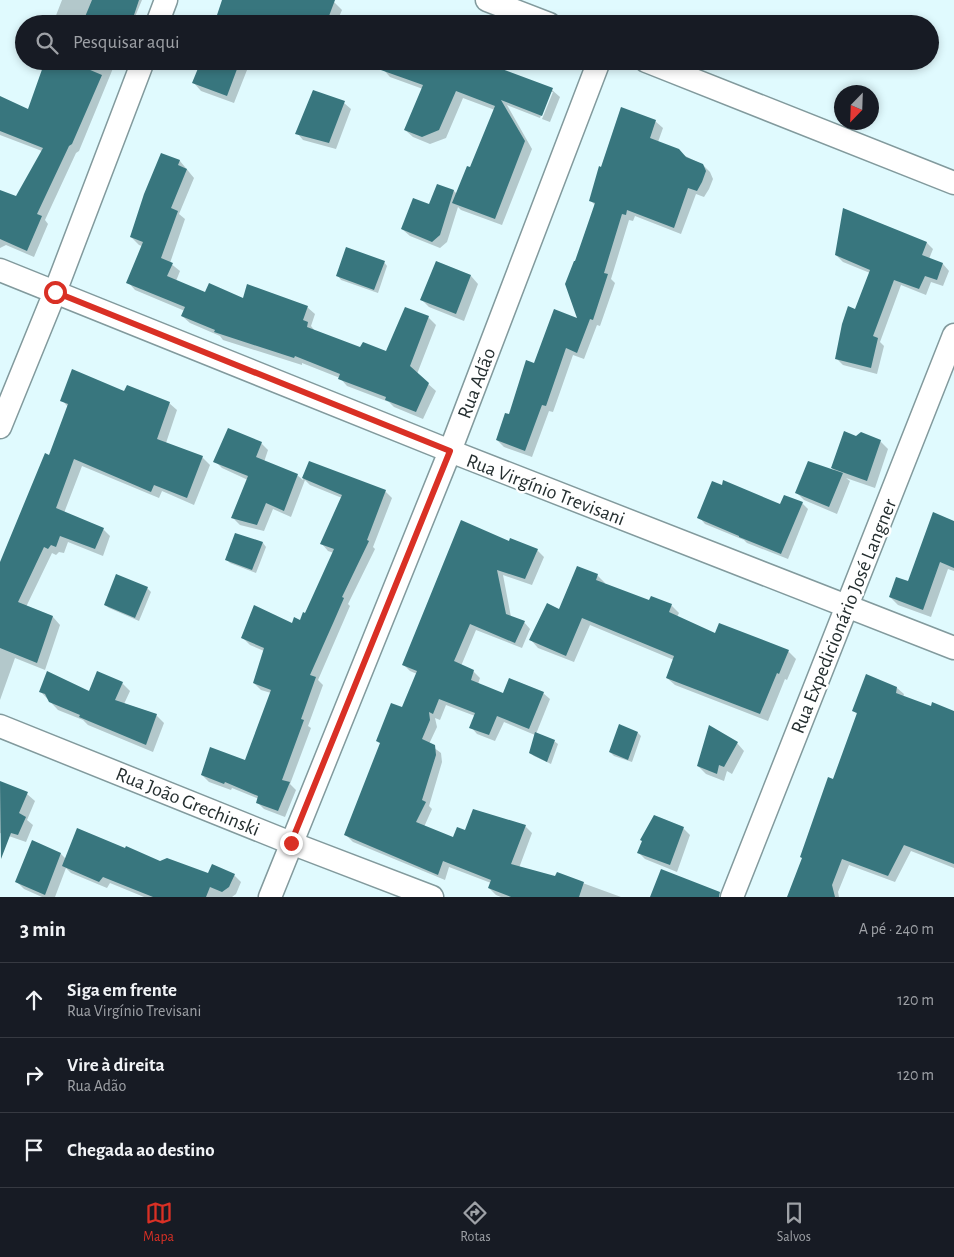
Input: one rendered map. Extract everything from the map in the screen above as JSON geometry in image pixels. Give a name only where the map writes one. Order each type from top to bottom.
[{"type":"street","points":[[160,15],[166,0]]},
{"type":"street","points":[[487,0],[526,15]]},
{"type":"street","points":[[0,427],[55,292],[140,70]]},
{"type":"street","name":"Rua Adão","points":[[270,897],[450,451],[597,70]]},
{"type":"street","points":[[669,70],[954,183]]},
{"type":"street","name":"Rua Virgínio Trevisani","points":[[0,270],[450,451],[954,648]]},
{"type":"street","name":"Rua Expedicionário José Langner","points":[[732,897],[954,335]]},
{"type":"street","name":"Rua João Grechinski","points":[[0,726],[291,843],[432,897]]},
{"type":"building","points":[[92,0],[139,0],[134,15],[86,15]]},
{"type":"building","points":[[222,0],[335,0],[329,15],[217,15]]},
{"type":"building","points":[[42,70],[90,70],[102,75],[72,144],[69,146],[37,214],[42,216],[27,251],[0,239],[0,190],[16,196],[43,148],[0,131],[0,96],[28,109]]},
{"type":"building","points":[[197,70],[237,70],[227,96],[192,83]]},
{"type":"building","points":[[381,70],[504,70],[553,88],[542,116],[501,100],[525,141],[495,219],[452,203],[467,166],[470,167],[495,106],[456,91],[439,130],[422,137],[404,130],[423,85]]},
{"type":"building","points":[[313,90],[345,101],[329,143],[295,134]]},
{"type":"building","points":[[621,107],[656,120],[650,138],[679,149],[686,157],[703,164],[706,171],[697,191],[688,188],[674,228],[627,210],[626,215],[622,214],[604,273],[608,274],[593,320],[590,319],[577,353],[566,348],[546,406],[542,405],[525,451],[496,440],[505,413],[509,414],[526,360],[534,363],[554,309],[577,318],[565,284],[595,203],[589,201],[599,166],[601,167]]},
{"type":"building","points":[[161,153],[180,160],[178,165],[187,169],[171,208],[178,211],[161,258],[173,263],[167,276],[205,292],[209,283],[243,298],[247,284],[308,306],[303,320],[308,322],[307,327],[360,347],[363,342],[386,351],[405,307],[429,316],[410,366],[429,383],[416,412],[385,400],[386,397],[338,379],[340,374],[295,356],[294,358],[214,332],[215,330],[181,316],[185,307],[126,283],[143,242],[130,237],[144,194]]},
{"type":"building","points":[[437,184],[454,190],[440,235],[432,242],[401,229],[413,198],[429,204]]},
{"type":"building","points":[[843,208],[927,242],[922,255],[943,263],[937,280],[925,276],[919,289],[894,280],[873,336],[878,338],[871,368],[835,359],[842,324],[848,306],[855,309],[870,270],[835,255]]},
{"type":"building","points":[[346,247],[385,261],[374,290],[336,276]]},
{"type":"building","points":[[436,261],[471,275],[456,314],[420,300]]},
{"type":"building","points":[[72,369],[124,391],[127,385],[170,402],[157,439],[203,456],[187,498],[154,485],[151,492],[74,459],[56,508],[104,528],[95,549],[60,536],[56,547],[51,545],[48,549],[44,547],[18,602],[53,616],[37,663],[0,648],[0,562],[45,453],[49,455],[68,404],[60,401]]},
{"type":"building","points":[[228,428],[262,442],[256,457],[298,474],[284,511],[266,503],[257,525],[231,518],[248,476],[213,462]]},
{"type":"building","points":[[844,431],[856,436],[861,432],[881,440],[867,481],[831,468]]},
{"type":"building","points":[[309,461],[386,490],[367,540],[369,541],[342,597],[344,598],[310,675],[316,677],[301,719],[304,720],[282,780],[290,782],[278,811],[256,803],[258,796],[225,782],[224,784],[201,775],[210,747],[245,760],[271,690],[253,683],[264,648],[241,638],[254,605],[292,623],[294,617],[300,620],[334,549],[320,544],[342,495],[302,478]]},
{"type":"building","points":[[808,461],[843,473],[829,507],[795,493]]},
{"type":"building","points":[[723,480],[780,504],[784,495],[803,502],[781,554],[697,518],[712,481],[722,485]]},
{"type":"building","points":[[933,512],[954,521],[954,568],[940,562],[923,610],[889,597],[896,577],[908,581]]},
{"type":"building","points":[[461,520],[509,541],[510,538],[538,549],[525,579],[497,570],[506,614],[525,621],[515,643],[470,624],[454,661],[474,670],[471,680],[503,693],[509,678],[544,692],[529,729],[497,716],[489,735],[469,728],[475,713],[439,699],[433,714],[429,712],[430,720],[422,739],[435,745],[436,755],[422,800],[426,802],[416,822],[453,837],[457,827],[465,830],[473,809],[526,825],[511,864],[555,876],[557,872],[584,882],[579,897],[511,897],[488,888],[491,880],[443,861],[438,875],[344,835],[380,743],[376,741],[391,703],[402,707],[417,671],[402,665]]},
{"type":"building","points":[[235,533],[263,542],[252,570],[225,560]]},
{"type":"building","points":[[577,566],[598,574],[596,580],[649,600],[651,596],[672,604],[669,612],[715,633],[719,623],[789,650],[760,714],[666,678],[674,656],[582,618],[566,656],[529,640],[547,603],[559,609]]},
{"type":"building","points":[[116,574],[148,587],[135,618],[104,605]]},
{"type":"building","points":[[47,671],[89,691],[97,671],[123,682],[115,700],[157,714],[146,745],[79,717],[80,715],[49,702],[45,694],[39,692]]},
{"type":"building","points":[[866,674],[897,687],[896,693],[931,706],[932,702],[954,711],[954,864],[904,845],[888,876],[842,859],[832,885],[835,897],[787,897],[802,858],[800,857],[828,777],[833,779],[857,713],[852,711]]},
{"type":"building","points":[[619,724],[638,732],[628,760],[609,752]]},
{"type":"building","points":[[709,725],[738,742],[724,767],[719,765],[717,774],[697,766]]},
{"type":"building","points":[[535,732],[555,740],[547,762],[529,753]]},
{"type":"building","points":[[0,781],[28,792],[19,813],[26,817],[18,835],[11,833],[1,859]]},
{"type":"building","points":[[654,815],[684,827],[670,865],[637,853],[642,841],[640,840]]},
{"type":"building","points":[[77,828],[160,861],[167,858],[208,873],[212,864],[235,874],[229,887],[222,892],[210,887],[206,897],[153,897],[103,877],[99,882],[62,866]]},
{"type":"building","points":[[32,840],[61,853],[45,895],[15,882]]},
{"type":"building","points":[[661,869],[720,892],[719,897],[650,897]]},
{"type":"route","points":[[55,292],[450,451],[291,843]]}]
